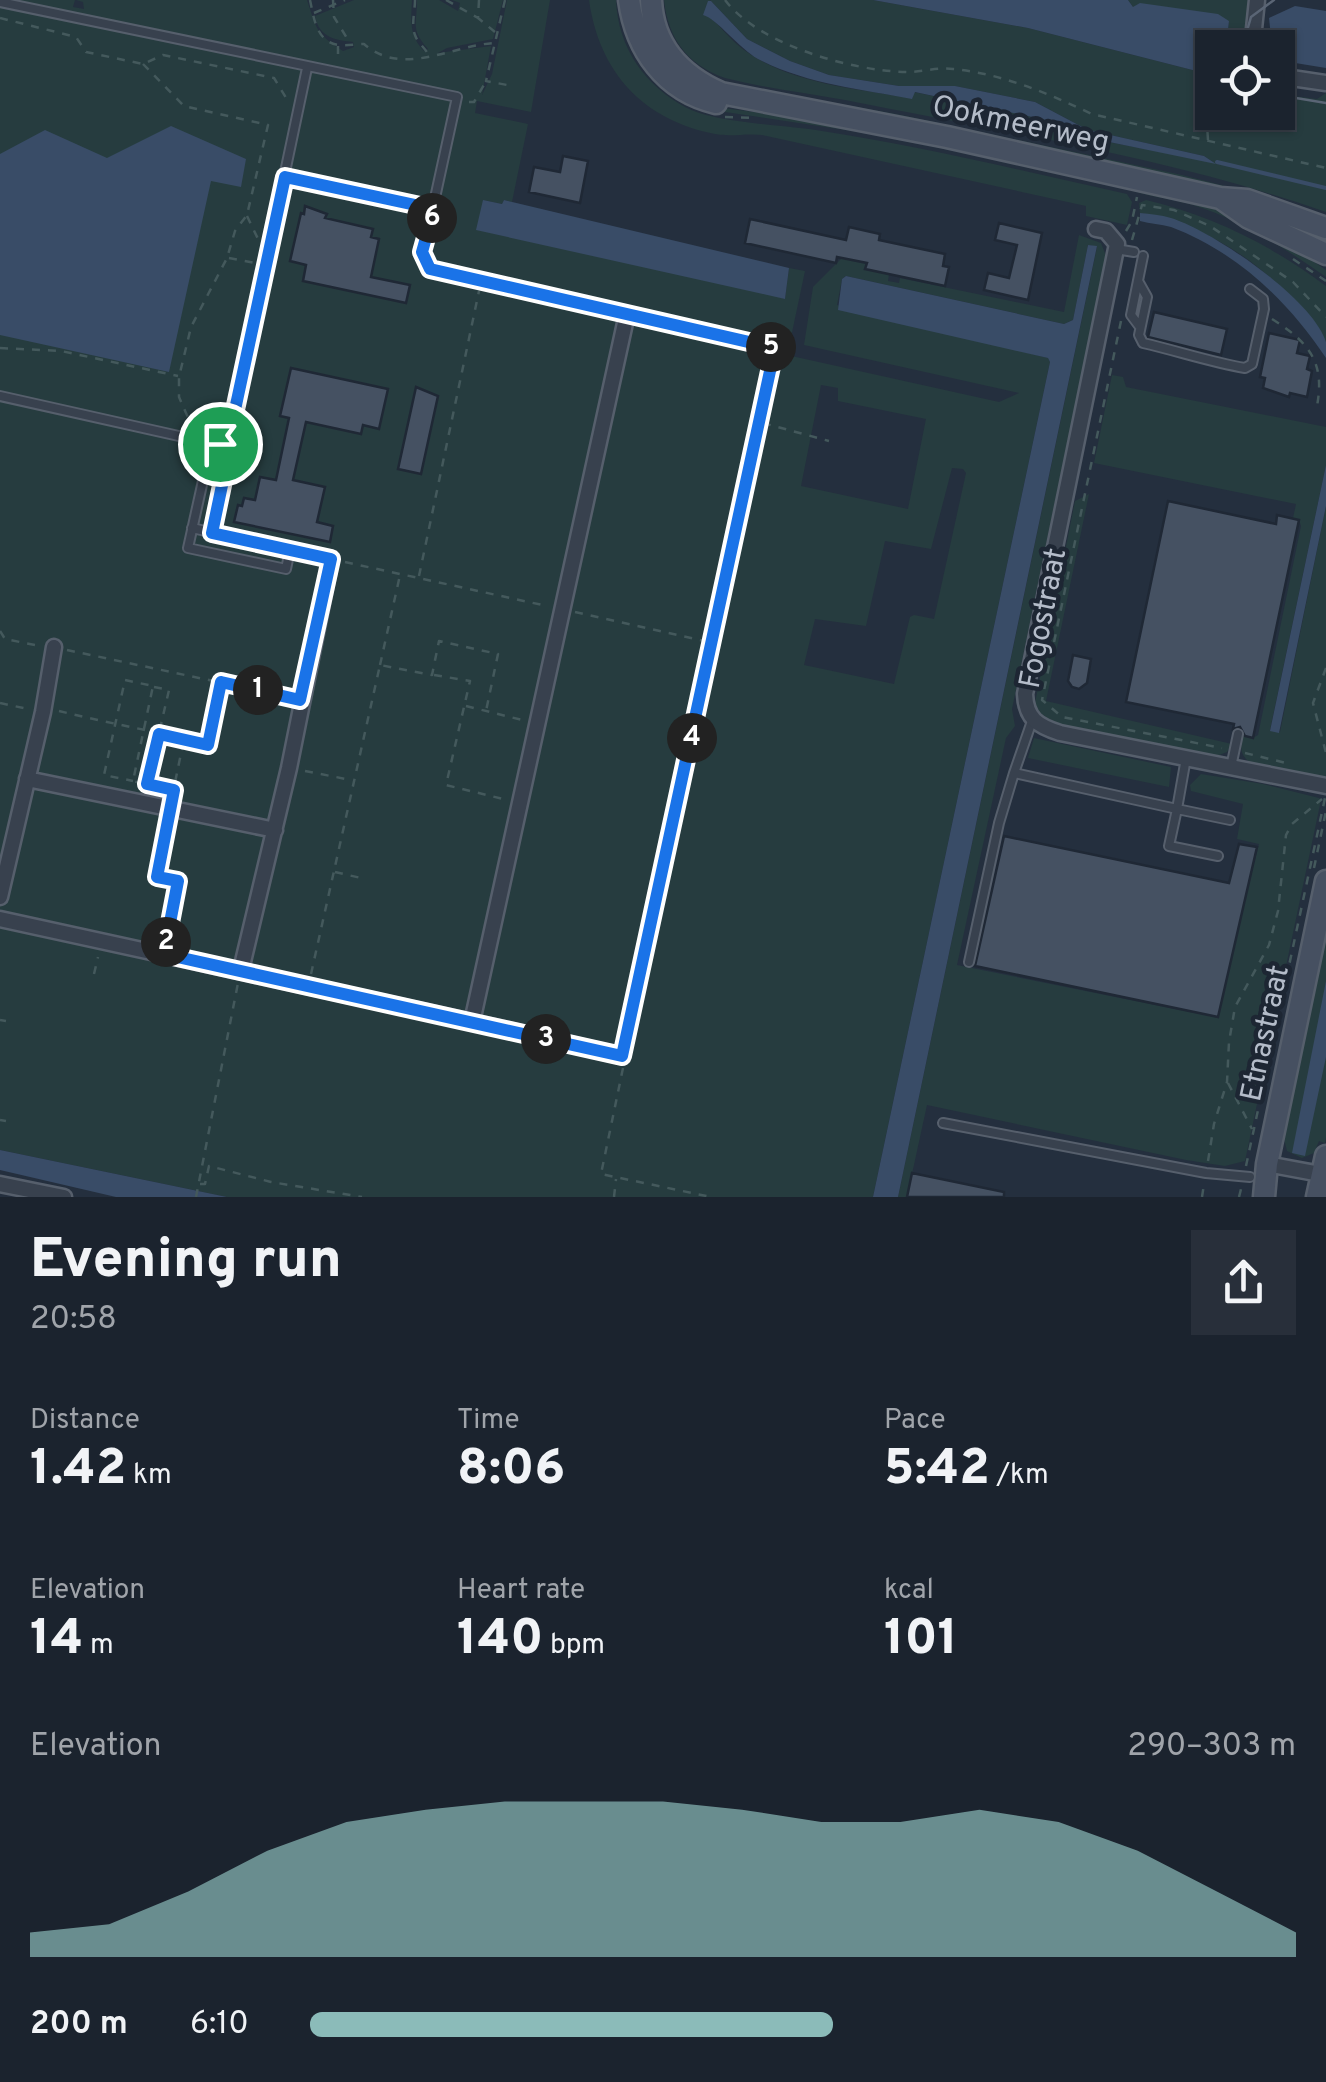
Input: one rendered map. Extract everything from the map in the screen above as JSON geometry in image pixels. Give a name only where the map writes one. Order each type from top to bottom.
[{"type":"main road","name":"Ookmeerweg","points":[[629,0],[638,38],[652,62],[671,82],[718,104],[808,111]]},
{"type":"main road","name":"Ookmeerweg","points":[[651,0],[660,42],[687,74],[721,92],[1220,198],[1247,200],[1326,228]]},
{"type":"main road","name":"Ookmeerweg","points":[[1220,198],[1249,218],[1326,254]]},
{"type":"main road","name":"Etnastraat","points":[[1264,1197],[1326,881]]},
{"type":"main road","points":[[1318,1197],[1325,1169]]},
{"type":"street","points":[[1254,30],[1258,0]]},
{"type":"street","points":[[1295,78],[1326,83]]},
{"type":"street","points":[[1096,229],[1106,231],[1116,245]]},
{"type":"street","name":"Fogostraat","points":[[1116,245],[1026,708],[1032,721],[1060,733],[1326,788]]},
{"type":"street","points":[[472,1022],[627,314]]},
{"type":"street","points":[[241,970],[289,768],[331,559]]},
{"type":"street","points":[[0,897],[54,647]]},
{"type":"street","points":[[26,779],[275,830]]},
{"type":"street","points":[[0,919],[622,1056]]},
{"type":"street","points":[[1268,1164],[1325,1169]]},
{"type":"street","points":[[0,1184],[64,1197]]},
{"type":"lane","points":[[0,2],[457,97],[422,252],[430,269],[775,348]]},
{"type":"lane","points":[[192,528],[290,550],[286,570],[188,548],[192,528],[206,467],[216,460],[220,444],[230,433],[307,68]]},
{"type":"lane","points":[[285,177],[434,209]]},
{"type":"lane","points":[[1116,245],[1139,254],[1138,281],[1148,298],[1140,326],[1143,343],[1245,368],[1252,364],[1263,315],[1262,299],[1250,289]]},
{"type":"lane","points":[[0,396],[220,444]]},
{"type":"lane","points":[[212,533],[225,471],[216,460]]},
{"type":"lane","points":[[969,962],[998,824],[1032,721]]},
{"type":"lane","points":[[1231,767],[1238,734]]},
{"type":"lane","points":[[1186,758],[1169,846],[1218,856]]},
{"type":"lane","points":[[1014,774],[1230,820]]},
{"type":"lane","points":[[942,1123],[1206,1173],[1250,1177]]},
{"type":"path","points":[[310,0],[313,23],[338,46],[364,44],[373,52],[418,61],[449,50],[495,43]]},
{"type":"path","points":[[313,13],[345,0]]},
{"type":"path","points":[[414,0],[413,30],[430,58]]},
{"type":"path","points":[[446,0],[497,33]]},
{"type":"path","points":[[478,18],[480,0]]},
{"type":"path","points":[[457,97],[474,102],[486,81],[506,0]]},
{"type":"path","points":[[725,0],[746,22],[778,41],[843,62],[906,72],[951,68],[997,76],[1060,97],[1092,114],[1326,168]]},
{"type":"path","points":[[333,2],[339,28],[351,44]]},
{"type":"path","points":[[0,18],[76,37],[86,52],[143,64],[184,106],[268,125],[261,172],[247,215],[235,230],[227,258],[191,327],[179,376],[179,397],[198,440]]},
{"type":"path","points":[[337,73],[338,46]]},
{"type":"path","points":[[143,64],[162,55],[274,78],[297,115]]},
{"type":"path","points":[[486,81],[508,84]]},
{"type":"path","points":[[1208,130],[1209,141]]},
{"type":"path","points":[[1116,245],[1129,229],[1138,195]]},
{"type":"path","points":[[1139,254],[1131,243],[1139,207],[1184,214],[1266,262],[1326,317]]},
{"type":"path","points":[[247,215],[260,243]]},
{"type":"path","points":[[227,258],[254,263],[258,253]]},
{"type":"path","points":[[418,578],[481,281]]},
{"type":"path","points":[[1263,315],[1298,335],[1318,365],[1323,384],[1316,411]]},
{"type":"path","points":[[1121,317],[1042,700],[1062,717],[1288,764]]},
{"type":"path","points":[[0,348],[61,351],[179,376]]},
{"type":"path","points":[[712,1197],[601,1174],[623,1071],[622,1056],[775,348]]},
{"type":"path","points":[[762,422],[829,441]]},
{"type":"path","points":[[290,550],[400,574],[308,986]]},
{"type":"path","points":[[0,631],[5,639],[300,700]]},
{"type":"path","points":[[432,674],[439,641],[498,654],[486,712]]},
{"type":"path","points":[[380,665],[470,682],[446,785],[519,803]]},
{"type":"path","points":[[1326,668],[1313,702],[1314,718],[1326,752]]},
{"type":"path","points":[[147,784],[169,690],[124,680],[104,775],[174,790]]},
{"type":"path","points":[[0,703],[208,745],[221,682]]},
{"type":"path","points":[[133,782],[154,686]]},
{"type":"path","points":[[464,706],[536,724]]},
{"type":"path","points":[[164,954],[178,881],[157,877],[184,739]]},
{"type":"path","points":[[289,768],[354,781]]},
{"type":"path","points":[[1246,1196],[1239,1196],[1326,788]]},
{"type":"path","points":[[1202,1197],[1214,1124],[1227,1082],[1228,1042],[1235,1007],[1269,944],[1278,912],[1286,835],[1292,824],[1325,798]]},
{"type":"path","points":[[334,872],[361,878]]},
{"type":"path","points":[[94,974],[101,941]]},
{"type":"path","points":[[196,1197],[241,970]]},
{"type":"path","points":[[1227,1082],[1254,1131]]},
{"type":"path","points":[[0,1120],[6,1121]]},
{"type":"path","points":[[202,1164],[271,1182],[362,1197]]},
{"type":"path","points":[[198,1185],[204,1184],[209,1166]]},
{"type":"path","points":[[614,1197],[616,1177]]},
{"type":"green space","points":[[0,0],[75,0],[73,7],[84,9],[83,2],[76,0],[307,0],[318,30],[343,51],[354,47],[353,42],[324,33],[315,16],[354,0],[412,0],[413,34],[424,51],[428,49],[416,26],[417,0],[439,0],[458,11],[460,3],[452,0],[503,0],[493,39],[438,53],[491,46],[482,95],[492,74],[507,0],[550,0],[531,112],[477,101],[475,113],[528,124],[512,202],[483,200],[785,299],[789,268],[805,271],[790,342],[786,342],[787,355],[999,402],[1019,393],[804,345],[813,287],[842,258],[867,263],[866,269],[889,274],[888,281],[899,283],[900,278],[1064,312],[1079,235],[1101,243],[1106,256],[1012,709],[1015,726],[1006,738],[957,965],[1215,1017],[1259,844],[1237,839],[1243,804],[1191,791],[1190,785],[1201,774],[1319,798],[1245,1161],[1225,1166],[1186,1160],[927,1105],[907,1197],[898,1197],[1097,247],[1088,245],[1073,320],[1064,324],[846,276],[842,279],[837,305],[1048,358],[1050,362],[873,1197],[227,1197],[0,1150]],"holes":[[[821,385],[838,388],[838,401],[926,419],[908,509],[801,486]],[[952,468],[966,473],[934,619],[910,617],[894,684],[804,665],[815,619],[866,626],[885,541],[931,549]]]},
{"type":"green space","points":[[589,0],[616,0],[622,34],[636,64],[658,89],[687,108],[733,120],[898,144],[1127,194],[1132,202],[1127,225],[1086,216],[1086,206],[762,135],[721,135],[689,127],[646,104],[614,70],[594,26]]},
{"type":"green space","points":[[654,0],[659,0],[670,40],[685,60],[720,82],[901,115],[1182,175],[1260,195],[1326,222],[1239,194],[1150,173],[901,121],[735,92],[696,77],[678,62],[661,34]]},
{"type":"green space","points":[[664,0],[710,0],[873,0],[1028,28],[1195,71],[1195,130],[1295,130],[1295,96],[1317,99],[1326,93],[1326,212],[1208,176],[1088,148],[725,78],[690,58],[670,27]],"holes":[[[710,0],[747,39],[829,75],[899,86],[955,86],[1035,102],[1088,130],[1204,156],[1213,162],[1051,131],[1052,121],[914,92],[912,98],[803,78],[782,71],[739,46],[709,17]]]},
{"type":"green space","points":[[1128,0],[1251,0],[1249,30],[1228,30],[1229,21],[1133,7]]},
{"type":"green space","points":[[622,14],[715,107],[854,125],[1206,204],[1283,241],[1326,270],[1326,277],[1246,227],[1185,203],[879,135],[698,108],[670,92],[648,70],[632,44]]},
{"type":"green space","points":[[1146,200],[1195,214],[1240,234],[1326,286],[1326,342],[1269,276],[1196,230],[1140,213],[1139,203]]},
{"type":"green space","points":[[1112,375],[1123,377],[1126,387],[1326,427],[1326,465],[1270,730],[1280,732],[1326,506],[1326,776],[1251,763],[1241,747],[1243,735],[1258,735],[1301,526],[1293,518],[1296,504],[1094,463]]},
{"type":"green space","points":[[1089,494],[1046,701],[1232,744],[1227,752],[1214,757],[1057,725],[1040,713],[1035,703],[1075,501]]},
{"type":"green space","points":[[1034,738],[1171,767],[1169,787],[1028,758]]},
{"type":"green space","points":[[1326,907],[1326,1137],[1325,1143],[1319,1141],[1314,1153],[1302,1158],[1287,1151],[1279,1133]]},
{"type":"water","points":[[873,0],[1128,0],[1133,7],[1140,3],[1218,14],[1229,21],[1228,30],[1195,30],[1195,71],[1028,28]]},
{"type":"water","points":[[708,1],[747,39],[829,75],[899,86],[955,86],[1035,102],[1088,130],[1204,156],[1216,164],[1051,130],[1051,121],[915,92],[912,99],[795,74],[758,59],[703,15]]},
{"type":"water","points":[[1295,6],[1326,11],[1326,68],[1295,63],[1295,30],[1270,30],[1269,18]]},
{"type":"water","points":[[171,126],[246,159],[241,187],[211,181],[169,372],[0,335],[0,154],[45,130],[107,158]]},
{"type":"water","points":[[483,200],[502,204],[504,200],[789,268],[785,299],[476,230]]},
{"type":"water","points":[[1140,213],[1189,225],[1259,269],[1302,306],[1317,325],[1326,342],[1326,358],[1278,298],[1239,264],[1195,237],[1140,221]]},
{"type":"water","points":[[1088,245],[1097,246],[898,1197],[873,1197],[1050,362],[1048,358],[838,310],[842,279],[846,276],[1064,324],[1073,320]]},
{"type":"water","points":[[1326,465],[1326,506],[1279,733],[1270,731]]},
{"type":"water","points":[[1326,981],[1326,1057],[1305,1156],[1292,1153]]},
{"type":"water","points":[[0,1150],[227,1197],[116,1197],[0,1170]]},
{"type":"building","points":[[563,156],[588,161],[580,203],[529,192],[534,167],[560,172]]},
{"type":"building","points":[[305,206],[327,214],[325,218],[373,229],[371,237],[379,239],[371,277],[410,285],[406,303],[303,281],[306,265],[290,261]]},
{"type":"building","points":[[750,219],[846,240],[849,227],[880,234],[879,240],[945,254],[943,266],[949,267],[945,286],[865,269],[867,263],[837,257],[836,263],[745,243]]},
{"type":"building","points":[[999,223],[1042,233],[1028,300],[984,290],[988,273],[1009,278],[1017,245],[995,240]]},
{"type":"building","points":[[1154,312],[1227,329],[1221,355],[1148,337]]},
{"type":"building","points":[[1269,333],[1300,340],[1297,353],[1310,356],[1307,369],[1312,371],[1307,397],[1290,393],[1289,397],[1263,388],[1265,378],[1260,377]]},
{"type":"building","points":[[291,368],[388,389],[379,429],[363,425],[361,434],[306,422],[293,480],[325,487],[317,522],[333,526],[330,542],[234,522],[244,498],[255,500],[260,477],[276,480],[289,418],[280,416]]},
{"type":"building","points":[[416,387],[438,396],[421,474],[398,469]]},
{"type":"building","points":[[1168,501],[1276,524],[1277,515],[1299,520],[1253,738],[1245,736],[1240,727],[1233,729],[1234,724],[1126,702]]},
{"type":"building","points":[[1073,655],[1091,659],[1087,683],[1079,689],[1068,681]]},
{"type":"building","points":[[1004,836],[1229,883],[1239,844],[1257,847],[1218,1017],[975,966]]},
{"type":"building","points":[[912,1173],[1004,1192],[1004,1197],[907,1197]]},
{"type":"waterway","points":[[1217,162],[1326,188]]},
{"type":"tram line","points":[[1247,30],[1251,17],[1274,0]]},
{"type":"tram line","points":[[1295,98],[1326,103]]},
{"type":"route","points":[[285,177],[434,209],[422,252],[430,269],[775,348],[622,1056],[164,954],[178,881],[157,877],[174,790],[147,784],[159,734],[208,745],[221,682],[300,700],[331,559],[212,533],[225,471],[216,460],[220,444],[230,433],[285,177]]}]
